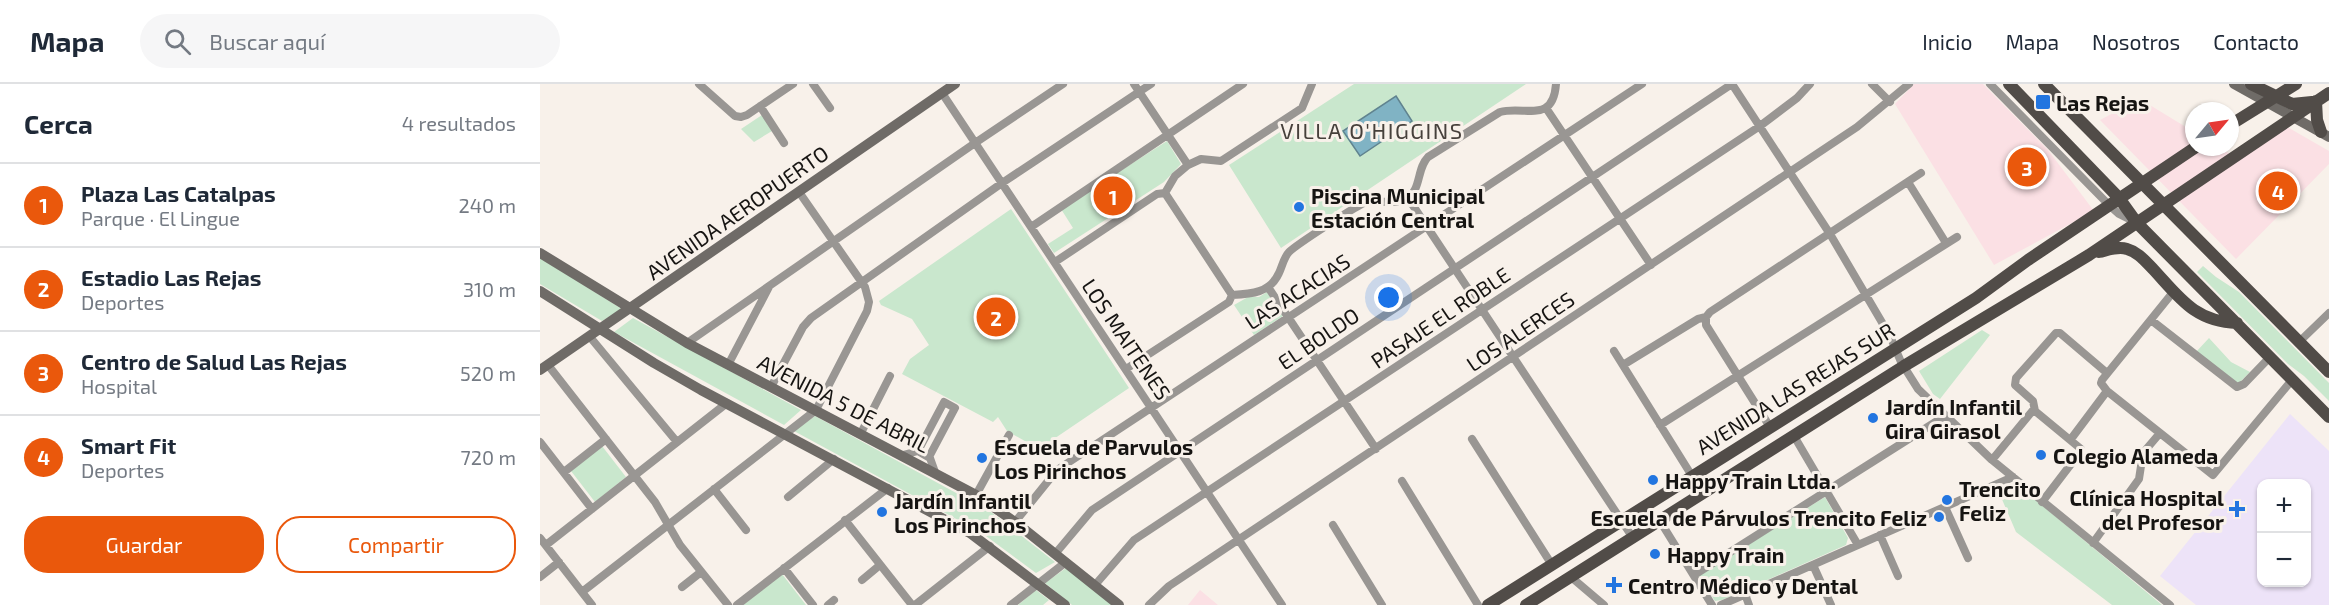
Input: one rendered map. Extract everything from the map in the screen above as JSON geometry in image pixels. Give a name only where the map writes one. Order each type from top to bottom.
[{"type":"main road","name":"AVENIDA AEROPUERTO","points":[[544,368],[955,84]]},
{"type":"main road","points":[[2009,84],[2114,201],[2327,413]]},
{"type":"main road","points":[[2044,84],[2329,372]]},
{"type":"main road","points":[[2235,84],[2271,99],[2292,104],[2316,102],[2317,120],[2325,134]]},
{"type":"main road","points":[[2251,84],[2294,117],[2325,134]]},
{"type":"main road","points":[[2239,119],[2296,84]]},
{"type":"main road","name":"AVENIDA LAS REJAS SUR","points":[[1526,605],[1794,436],[1903,364],[2089,255],[2329,93]]},
{"type":"main road","name":"AVENIDA LAS REJAS SUR","points":[[1488,605],[1976,298],[2010,272],[2185,154]]},
{"type":"main road","points":[[2089,255],[2123,248],[2133,251],[2200,315],[2215,321],[2236,323]]},
{"type":"main road","name":"AVENIDA 5 DE ABRIL","points":[[540,253],[687,343],[976,495],[1015,522],[1119,605]]},
{"type":"main road","points":[[540,291],[654,363],[961,527],[990,546],[1065,605]]},
{"type":"main road","points":[[647,298],[647,320]]},
{"type":"main road","points":[[1903,364],[1917,334]]},
{"type":"street","points":[[699,84],[735,116],[741,117],[794,84]]},
{"type":"street","points":[[813,84],[830,108]]},
{"type":"street","points":[[687,343],[975,142],[1063,84]]},
{"type":"street","points":[[1134,84],[1188,165]]},
{"type":"street","points":[[771,387],[807,322],[1002,183],[1151,84]]},
{"type":"street","points":[[1031,227],[1243,84]]},
{"type":"street","points":[[1165,193],[1175,176],[1188,165],[1201,159],[1221,161],[1293,114],[1305,105],[1312,84]]},
{"type":"street","points":[[1232,295],[1256,294],[1268,287],[1278,277],[1288,253],[1364,202],[1400,201],[1408,198],[1414,192],[1422,163],[1428,157],[1500,112],[1514,110],[1531,112],[1546,108],[1552,102],[1556,84]]},
{"type":"street","name":"LAS ACACIAS","points":[[1015,522],[1054,472],[1642,84]]},
{"type":"street","points":[[1732,84],[1830,234],[1918,389],[1992,460],[2170,605]]},
{"type":"street","name":"EL BOLDO","points":[[1055,554],[1089,512],[1732,84]]},
{"type":"street","name":"PASAJE EL ROBLE","points":[[1095,585],[1130,543],[1760,126],[1797,98],[1810,84]]},
{"type":"street","points":[[1872,84],[1890,102]]},
{"type":"street","name":"LOS ALERCES","points":[[1149,605],[1169,586],[1868,119],[1909,84]]},
{"type":"street","points":[[1990,84],[2114,201]]},
{"type":"street","name":"LOS MAITENES","points":[[942,93],[1282,605]]},
{"type":"street","points":[[760,106],[784,142]]},
{"type":"street","points":[[1546,108],[1651,265]]},
{"type":"street","points":[[1623,365],[1698,319],[1706,317],[1710,312],[1921,173]]},
{"type":"street","points":[[1908,182],[1947,243]]},
{"type":"street","points":[[582,592],[816,410],[867,311],[869,302],[862,282],[799,192]]},
{"type":"street","points":[[1054,262],[1156,194],[1165,193]]},
{"type":"street","points":[[1165,193],[1232,295]]},
{"type":"street","points":[[1408,198],[1515,356],[1633,538]]},
{"type":"street","points":[[1660,425],[1957,237]]},
{"type":"street","points":[[728,365],[770,286]]},
{"type":"street","points":[[1268,287],[1376,448]]},
{"type":"street","points":[[2174,291],[2101,383],[2107,391],[2213,475],[2292,380]]},
{"type":"street","points":[[1126,369],[1229,302],[1232,295]]},
{"type":"street","points":[[2298,343],[2329,313]]},
{"type":"street","points":[[1706,317],[1706,325],[1770,427]]},
{"type":"street","points":[[2151,320],[2237,387],[2244,384],[2270,357]]},
{"type":"street","points":[[2042,502],[2081,449],[2034,409],[2032,401],[2015,385],[2016,378],[2054,335],[2060,333],[2107,373]]},
{"type":"street","points":[[590,337],[677,442]]},
{"type":"street","points":[[1614,351],[1692,476]]},
{"type":"street","points":[[544,368],[635,475],[680,545],[728,605]]},
{"type":"street","points":[[861,433],[890,376]]},
{"type":"street","points":[[2071,439],[2107,391]]},
{"type":"street","points":[[918,451],[944,402],[955,408],[929,457]]},
{"type":"street","points":[[592,605],[543,542],[592,508],[727,403]]},
{"type":"street","points":[[1992,460],[2034,409]]},
{"type":"street","points":[[1694,575],[1945,416]]},
{"type":"street","points":[[2094,543],[2139,479],[2144,453],[2160,433]]},
{"type":"street","points":[[976,495],[1009,435]]},
{"type":"street","points":[[1794,436],[1858,545]]},
{"type":"street","points":[[564,472],[606,439]]},
{"type":"street","points":[[1472,439],[1552,565]]},
{"type":"street","points":[[540,442],[592,508]]},
{"type":"street","points":[[903,455],[918,451],[929,457],[935,472]]},
{"type":"street","points":[[788,497],[834,459]]},
{"type":"street","points":[[1721,605],[2013,477]]},
{"type":"street","points":[[1402,481],[1478,605]]},
{"type":"street","points":[[737,605],[888,488]]},
{"type":"street","points":[[714,489],[746,530]]},
{"type":"street","points":[[1945,507],[1968,558]]},
{"type":"street","points":[[845,520],[913,605],[990,546]]},
{"type":"street","points":[[1660,521],[1712,605]]},
{"type":"street","points":[[1333,525],[1382,605]]},
{"type":"street","points":[[1880,535],[1898,576]]},
{"type":"street","points":[[540,577],[559,562]]},
{"type":"street","points":[[1011,605],[1065,562]]},
{"type":"street","points":[[862,580],[880,565]]},
{"type":"street","points":[[1813,565],[1831,605]]},
{"type":"street","points":[[784,568],[813,605]]},
{"type":"street","points":[[682,587],[701,572]]},
{"type":"street","points":[[1571,577],[1604,605]]},
{"type":"street","points":[[1745,594],[1749,605]]},
{"type":"shaded area","points":[[1914,84],[1983,84],[2048,150],[2094,211],[1994,265],[1895,104]]},
{"type":"shaded area","points":[[2140,99],[2185,126],[2185,156],[2239,156],[2284,125],[2329,151],[2329,164],[2236,259],[2100,120]]},
{"type":"shaded area","name":"Clínica Hospital del Profesor","points":[[2290,414],[2329,451],[2329,605],[2196,605],[2160,576]]},
{"type":"shaded area","points":[[1200,590],[1218,605],[1188,605]]},
{"type":"green space","name":"Piscina Municipal Estación Central","points":[[1354,84],[1526,84],[1281,248],[1229,165]]},
{"type":"green space","points":[[762,115],[772,131],[754,142],[741,129]]},
{"type":"green space","points":[[1167,141],[1181,164],[1164,182],[1054,253],[1048,244],[1073,228],[1061,209]]},
{"type":"green space","points":[[1011,209],[1129,388],[1039,449],[1007,431],[998,417],[993,422],[902,374],[910,359],[929,345],[912,319],[881,305],[879,301]]},
{"type":"green space","points":[[540,258],[622,309],[602,321],[540,284]]},
{"type":"green space","points":[[2203,266],[2239,292],[2329,383],[2329,401],[2304,376],[2288,364],[2197,272]]},
{"type":"green space","points":[[1267,292],[1283,316],[1254,335],[1234,305],[1248,297],[1259,297]]},
{"type":"green space","points":[[633,318],[801,410],[784,425],[614,332]]},
{"type":"green space","points":[[1982,330],[1990,335],[1940,399],[1933,394],[1919,371]]},
{"type":"green space","points":[[2209,338],[2231,362],[2250,372],[2239,383],[2234,384],[2196,352]]},
{"type":"green space","points":[[815,416],[991,512],[1055,562],[1036,573],[982,533],[794,431]]},
{"type":"green space","points":[[602,446],[626,477],[595,502],[571,471]]},
{"type":"green space","points":[[2015,483],[2162,605],[2112,605],[2016,532],[2001,497],[2004,491]]},
{"type":"green space","points":[[1825,497],[1848,538],[1846,545],[1722,600],[1715,601],[1698,575]]},
{"type":"green space","points":[[1066,568],[1112,605],[1072,605],[1045,583]]},
{"type":"green space","points":[[782,574],[806,605],[743,605]]},
{"type":"green space","points":[[1036,590],[1049,600],[1043,605],[1018,605]]},
{"type":"water","points":[[1396,96],[1412,121],[1360,156],[1343,131]]},
{"type":"place","name":"Las Rejas","points":[[2043,102]]},
{"type":"place","name":"Centro de Salud Las Rejas","points":[[2027,167]]},
{"type":"place","name":"Smart Fit","points":[[2278,191]]},
{"type":"place","name":"Plaza Las Catalpas","points":[[1113,196]]},
{"type":"place","name":"Piscina Municipal Estación Central","points":[[1299,207]]},
{"type":"place","name":"Estadio Las Rejas","points":[[996,317]]},
{"type":"place","name":"Jardín Infantil Gira Girasol","points":[[1873,418]]},
{"type":"place","name":"Colegio Alameda","points":[[2041,455]]},
{"type":"place","name":"Escuela de Parvulos Los Pirinchos","points":[[982,458]]},
{"type":"place","name":"Happy Train Ltda.","points":[[1653,480]]},
{"type":"place","name":"Trencito Feliz","points":[[1947,500]]},
{"type":"place","name":"Clínica Hospital del Profesor","points":[[2237,509]]},
{"type":"place","name":"Jardín Infantil Los Pirinchos","points":[[882,512]]},
{"type":"place","name":"Escuela de Párvulos Trencito Feliz","points":[[1939,517]]},
{"type":"place","name":"Happy Train","points":[[1655,554]]},
{"type":"place","name":"Centro Médico y Dental","points":[[1614,585]]},
{"type":"district","name":"VILLA O'HIGGINS","points":[[1372,130]]}]
